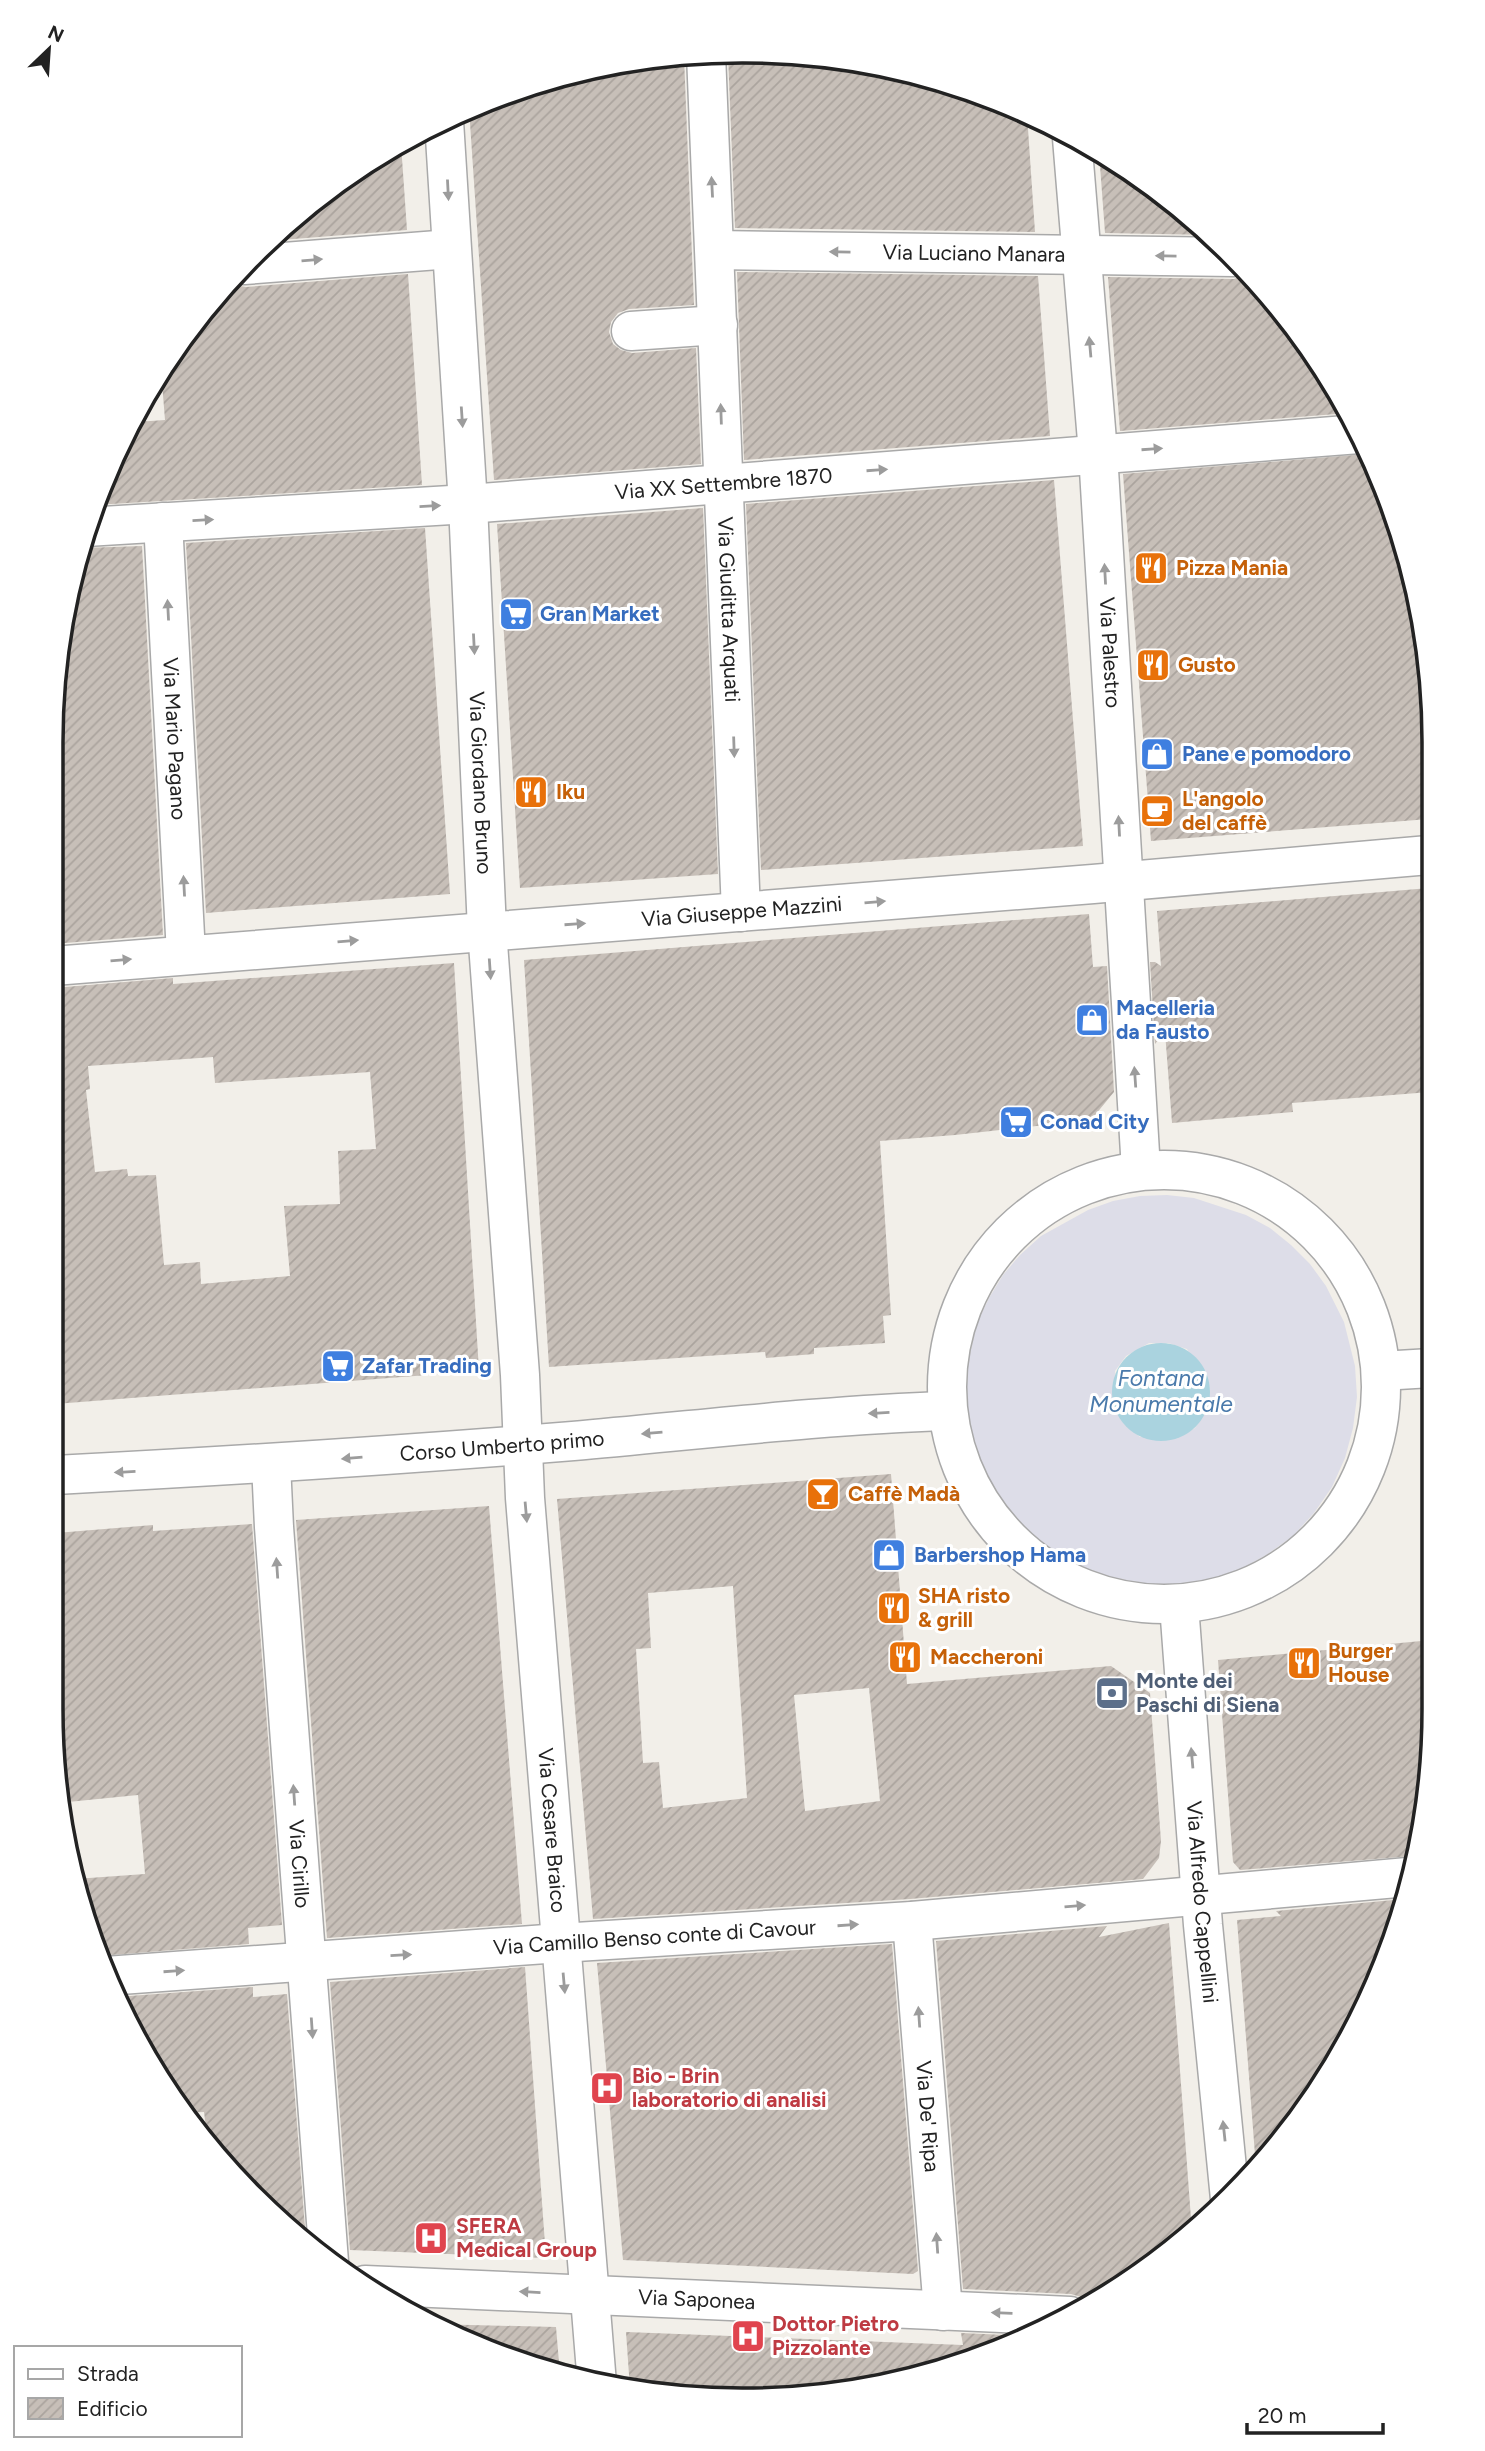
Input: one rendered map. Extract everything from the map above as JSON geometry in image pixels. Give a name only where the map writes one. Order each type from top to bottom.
[{"type":"street","name":"Via Giuditta Arquati","points":[[706,64],[741,912]]},
{"type":"street","name":"Via Giordano Bruno","points":[[445,132],[468,504],[487,930],[520,1375],[522,1444]]},
{"type":"street","name":"Via Palestro","points":[[1073,149],[1098,453],[1141,1170]]},
{"type":"street","points":[[260,264],[451,249]]},
{"type":"street","name":"Via Luciano Manara","points":[[715,250],[1217,257]]},
{"type":"street","points":[[631,331],[718,325]]},
{"type":"street","name":"Via XX Settembre 1870","points":[[98,526],[468,504],[1348,435]]},
{"type":"street","name":"Via Mario Pagano","points":[[163,522],[186,954]]},
{"type":"street","name":"Via Giuseppe Mazzini","points":[[63,965],[1422,856]]},
{"type":"street","points":[[1172,1169],[1217,1176],[1259,1191],[1298,1215],[1331,1246],[1356,1284],[1373,1326],[1381,1371],[1378,1426],[1362,1479],[1342,1512],[1319,1540],[1291,1564],[1258,1583],[1223,1596],[1179,1605],[1119,1599],[1086,1590],[1055,1575],[1027,1556],[1002,1532],[982,1506],[965,1476],[953,1444],[947,1410],[947,1364],[958,1313],[971,1283],[989,1255],[1010,1231],[1036,1210],[1064,1193],[1094,1180],[1141,1170],[1172,1169]]},
{"type":"street","points":[[1381,1371],[1422,1369]]},
{"type":"street","name":"Corso Umberto primo","points":[[63,1475],[271,1464],[873,1413],[947,1410]]},
{"type":"street","name":"Via Cesare Braico","points":[[522,1444],[596,2372]]},
{"type":"street","name":"Via Cirillo","points":[[271,1464],[329,2248]]},
{"type":"street","name":"Via Alfredo Cappellini","points":[[1179,1605],[1229,2183]]},
{"type":"street","name":"Via Camillo Benso conte di Cavour","points":[[118,1975],[307,1960],[912,1921],[1400,1878]]},
{"type":"street","name":"Via De' Ripa","points":[[912,1921],[943,2311]]},
{"type":"street","name":"Via Saponea","points":[[418,2302],[589,2295],[1048,2315]]},
{"type":"shaded area","points":[[1140,1196],[1194,1198],[1246,1215],[1270,1228],[1310,1264],[1326,1286],[1344,1322],[1355,1366],[1357,1397],[1345,1458],[1332,1487],[1314,1513],[1293,1536],[1241,1569],[1211,1580],[1180,1586],[1118,1581],[1088,1572],[1034,1540],[1012,1517],[979,1463],[966,1402],[966,1371],[977,1323],[1003,1275],[1041,1236],[1088,1210],[1113,1201]],"holes":[[[1149,1343],[1168,1343],[1187,1349],[1210,1387],[1206,1412],[1195,1428],[1184,1435],[1140,1437],[1125,1425],[1114,1409],[1115,1371],[1126,1356]]]},
{"type":"water","name":"Fontana Monumentale","points":[[1161,1343],[1180,1346],[1196,1357],[1207,1373],[1210,1392],[1207,1411],[1196,1427],[1180,1438],[1161,1441],[1142,1438],[1126,1427],[1115,1411],[1112,1392],[1115,1373],[1126,1357],[1142,1346]]},
{"type":"building","points":[[728,63],[787,64],[875,76],[961,99],[1028,126],[1035,232],[735,228]]},
{"type":"building","points":[[684,66],[694,305],[629,309],[618,313],[611,322],[609,332],[613,344],[632,353],[696,348],[701,464],[494,480],[470,120],[524,99],[567,86],[610,76]]},
{"type":"building","points":[[402,155],[407,230],[286,240],[329,203]]},
{"type":"building","points":[[1100,165],[1156,203],[1194,235],[1105,233]]},
{"type":"building","points":[[737,272],[1038,276],[1050,436],[744,460]]},
{"type":"building","points":[[408,274],[422,485],[107,504],[144,421],[165,420],[163,389],[178,365],[232,294],[240,286]]},
{"type":"building","points":[[1108,277],[1238,278],[1282,329],[1337,414],[1120,431]]},
{"type":"building","points":[[1358,455],[1386,524],[1409,610],[1421,698],[1422,820],[1151,841],[1123,474]]},
{"type":"building","points":[[1054,480],[1083,846],[761,870],[746,504]]},
{"type":"building","points":[[703,508],[718,874],[520,888],[497,524]]},
{"type":"building","points":[[425,528],[450,894],[206,913],[186,543]]},
{"type":"building","points":[[142,546],[163,935],[63,943],[64,698],[76,610],[92,548]]},
{"type":"building","points":[[1422,889],[1422,1093],[1292,1103],[1293,1112],[1172,1123],[1165,1032],[1155,1044],[1150,962],[1161,966],[1157,911]]},
{"type":"building","points":[[1089,914],[1093,967],[1107,966],[1114,1092],[1091,1120],[880,1141],[891,1315],[883,1316],[885,1343],[814,1348],[814,1354],[766,1358],[765,1352],[549,1367],[524,960]]},
{"type":"building","points":[[454,963],[479,1371],[63,1403],[63,987],[173,978],[173,984]],"holes":[[[213,1057],[215,1083],[370,1072],[376,1149],[338,1151],[340,1204],[284,1206],[290,1276],[201,1284],[200,1262],[164,1265],[156,1175],[128,1176],[127,1169],[95,1172],[86,1090],[90,1089],[88,1066]]]},
{"type":"building","points":[[891,1474],[907,1684],[1111,1666],[1150,1693],[1161,1841],[1159,1858],[1143,1879],[910,1899],[593,1919],[557,1499]],"holes":[[[733,1586],[747,1798],[663,1808],[659,1762],[643,1763],[636,1649],[651,1648],[648,1593]],[[869,1688],[880,1801],[805,1811],[794,1695]]]},
{"type":"building","points":[[489,1506],[522,1924],[327,1938],[296,1520]]},
{"type":"building","points":[[252,1524],[282,1925],[248,1928],[249,1944],[110,1955],[85,1878],[145,1874],[138,1795],[70,1802],[64,1753],[63,1532],[153,1525],[153,1531]]},
{"type":"building","points":[[1422,1641],[1421,1753],[1405,1857],[1240,1870],[1233,1862],[1218,1660]]},
{"type":"building","points":[[1394,1900],[1370,1969],[1331,2048],[1282,2122],[1255,2155],[1237,1920],[1281,1916],[1276,1911]]},
{"type":"building","points":[[1169,1923],[1191,2219],[1156,2248],[1081,2297],[1071,2294],[963,2289],[936,1941],[1107,1926],[1099,1937]]},
{"type":"building","points":[[892,1944],[918,2271],[913,2274],[623,2260],[597,1963]]},
{"type":"building","points":[[525,1967],[546,2258],[350,2250],[330,1982]]},
{"type":"building","points":[[253,1987],[253,1997],[287,1994],[305,2228],[262,2189],[206,2125],[204,2112],[196,2112],[178,2086],[154,2048],[127,1996]]},
{"type":"building","points":[[457,2325],[556,2327],[559,2363],[524,2352]]},
{"type":"building","points":[[626,2332],[963,2345],[961,2333],[1005,2335],[918,2365],[831,2382],[742,2388],[698,2387],[629,2378]]},
{"type":"place","name":"Pizza Mania","points":[[1151,568]]},
{"type":"place","name":"Gran Market","points":[[516,614]]},
{"type":"place","name":"Gusto","points":[[1153,665]]},
{"type":"place","name":"Pane e pomodoro","points":[[1157,754]]},
{"type":"place","name":"Iku","points":[[531,792]]},
{"type":"place","name":"L'angolo del caffè","points":[[1157,811]]},
{"type":"place","name":"Macelleria da Fausto","points":[[1092,1020]]},
{"type":"place","name":"Conad City","points":[[1016,1122]]},
{"type":"place","name":"Zafar Trading","points":[[338,1366]]},
{"type":"place","name":"Caffè Madà","points":[[823,1494]]},
{"type":"place","name":"Barbershop Hama","points":[[889,1555]]},
{"type":"place","name":"SHA risto & grill","points":[[894,1608]]},
{"type":"place","name":"Maccheroni","points":[[905,1657]]},
{"type":"place","name":"Burger House","points":[[1304,1663]]},
{"type":"place","name":"Monte dei Paschi di Siena","points":[[1112,1693]]},
{"type":"place","name":"Bio - Brin laboratorio di analisi","points":[[607,2088]]},
{"type":"place","name":"SFERA Medical Group","points":[[431,2238]]},
{"type":"place","name":"Dottor Pietro Pizzolante","points":[[748,2336]]}]
